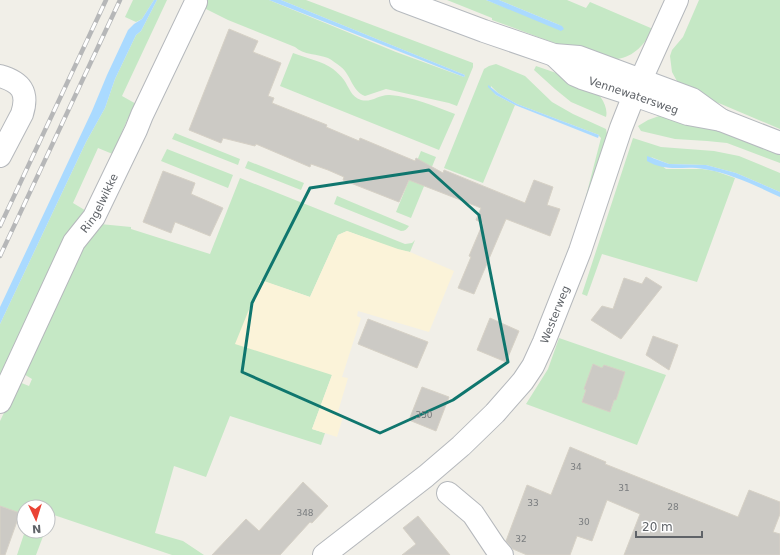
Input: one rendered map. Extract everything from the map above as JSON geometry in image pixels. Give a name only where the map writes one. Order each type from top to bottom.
[{"type":"street","name":"Vennewatersweg","points":[[401,0],[554,55],[575,75],[638,87],[688,114],[721,120],[780,143]]},
{"type":"street","name":"Westerweg","points":[[324,555],[426,476],[461,446],[495,413],[533,366],[580,251],[621,128],[677,0]]},
{"type":"street","name":"Ringelwikke","points":[[0,402],[74,242],[94,217],[196,2]]},
{"type":"street","points":[[0,156],[24,108],[24,93],[9,80]]},
{"type":"street","points":[[448,493],[472,514],[502,555]]},
{"type":"highlighted area","points":[[429,170],[479,215],[508,362],[453,400],[380,433],[242,372],[252,303],[310,188]]},
{"type":"green space","points":[[133,0],[154,0],[142,19],[136,22],[125,17]]},
{"type":"green space","points":[[157,0],[167,0],[122,96],[138,105],[132,119],[128,118],[119,139],[122,141],[115,155],[98,148],[73,203],[88,212],[0,380],[0,324],[86,142],[105,108],[115,79],[136,35],[141,31]]},
{"type":"green space","points":[[196,0],[269,0],[396,52],[464,77],[465,75],[281,0],[306,0],[473,63],[473,67],[457,106],[386,89],[365,96],[354,87],[344,70],[330,59],[302,52],[295,47],[228,20],[202,7]]},
{"type":"green space","points":[[447,0],[486,0],[517,12],[562,26],[499,0],[567,0],[586,8],[590,2],[653,29],[643,45],[634,53],[623,58],[606,60],[492,20],[492,18]]},
{"type":"green space","points":[[699,0],[780,0],[780,129],[696,95],[678,83],[672,72],[670,56],[672,50],[683,37]]},
{"type":"green space","points":[[293,53],[329,66],[339,74],[358,99],[365,101],[386,95],[399,96],[423,102],[455,114],[439,150],[280,86]]},
{"type":"green space","points":[[496,64],[525,76],[552,102],[573,114],[606,129],[608,139],[585,200],[601,138],[599,135],[517,104],[498,93],[491,86],[496,95],[515,105],[483,183],[444,168],[484,69]]},
{"type":"green space","points":[[536,66],[576,80],[592,88],[602,99],[606,108],[606,117],[571,102],[534,70]]},
{"type":"green space","points":[[659,116],[691,120],[780,153],[780,163],[727,143],[675,139],[641,131],[638,126]]},
{"type":"green space","points":[[175,133],[240,159],[238,165],[172,139]]},
{"type":"green space","points":[[633,138],[661,147],[714,151],[739,156],[780,173],[780,192],[736,173],[706,165],[669,164],[651,157],[666,169],[702,169],[715,171],[735,178],[697,282],[602,254],[587,296],[582,294]]},
{"type":"green space","points":[[167,149],[233,175],[228,188],[161,161]]},
{"type":"green space","points":[[421,151],[436,157],[411,218],[396,212]]},
{"type":"green space","points":[[248,161],[304,183],[301,190],[245,168]]},
{"type":"green space","points":[[240,178],[405,244],[412,243],[415,240],[410,252],[398,250],[347,231],[338,235],[310,297],[260,280],[332,375],[312,429],[325,433],[321,445],[230,416],[206,477],[174,466],[155,533],[183,541],[204,555],[172,555],[56,516],[56,499],[16,499],[16,512],[0,506],[0,421],[19,382],[29,386],[32,379],[22,373],[81,247],[100,224],[131,227],[131,229],[210,254]]},
{"type":"green space","points":[[337,196],[409,226],[406,230],[401,231],[334,204]]},
{"type":"green space","points":[[559,338],[666,375],[637,445],[526,404],[548,369]]},
{"type":"green space","points":[[22,539],[42,539],[36,555],[17,555]]},
{"type":"sand","points":[[347,231],[410,252],[454,271],[429,332],[358,311],[357,316],[361,318],[342,377],[348,378],[337,415],[343,417],[337,437],[312,429],[332,375],[235,344],[261,280],[310,297],[338,235]]},
{"type":"water","points":[[154,0],[157,0],[141,31],[136,35],[115,79],[105,108],[86,142],[0,324],[0,307],[92,111],[128,30],[142,19]]},
{"type":"water","points":[[269,0],[281,0],[465,75],[464,77]]},
{"type":"water","points":[[486,0],[499,0],[562,26],[564,29],[561,31]]},
{"type":"water","points":[[488,85],[498,93],[517,104],[599,135],[598,138],[515,105],[496,95],[488,87]]},
{"type":"water","points":[[647,156],[669,164],[706,165],[736,173],[780,192],[780,197],[743,180],[714,171],[696,168],[669,168],[655,165],[647,161]]},
{"type":"building","points":[[229,29],[258,41],[253,52],[281,63],[268,96],[274,98],[272,103],[327,125],[326,127],[359,141],[360,138],[415,161],[416,158],[443,173],[444,170],[525,203],[534,180],[553,187],[547,205],[560,209],[550,236],[506,219],[474,294],[458,288],[471,257],[469,256],[483,223],[476,220],[481,208],[409,180],[399,202],[343,180],[344,177],[328,170],[311,164],[310,167],[256,144],[255,146],[223,138],[221,143],[189,130]]},
{"type":"building","points":[[163,171],[195,183],[191,194],[223,208],[210,236],[175,222],[171,233],[143,222]]},
{"type":"building","points":[[646,277],[662,287],[621,339],[591,320],[602,306],[613,309],[624,278],[642,284]]},
{"type":"building","points":[[490,318],[519,331],[506,362],[477,350]]},
{"type":"building","points":[[368,319],[428,342],[417,368],[358,344]]},
{"type":"building","points":[[653,336],[678,345],[669,370],[646,355]]},
{"type":"building","points":[[593,364],[602,368],[604,365],[625,372],[616,400],[614,400],[610,412],[582,402],[586,390],[584,389]]},
{"type":"building","points":[[422,387],[449,397],[436,431],[409,420]]},
{"type":"building","points":[[570,447],[606,462],[605,464],[738,517],[749,490],[780,502],[780,514],[773,532],[780,534],[780,555],[624,555],[640,514],[607,500],[592,541],[577,536],[570,555],[527,555],[513,549],[506,541],[527,485],[551,495]]},
{"type":"building","points":[[303,482],[328,506],[312,523],[310,522],[280,555],[212,555],[246,519],[259,531]]},
{"type":"building","points":[[0,506],[16,512],[16,524],[5,555],[0,555]]},
{"type":"building","points":[[418,516],[450,555],[402,555],[416,544],[403,528]]},
{"type":"railway","points":[[0,226],[106,0]]},
{"type":"railway","points":[[0,256],[120,0]]}]
